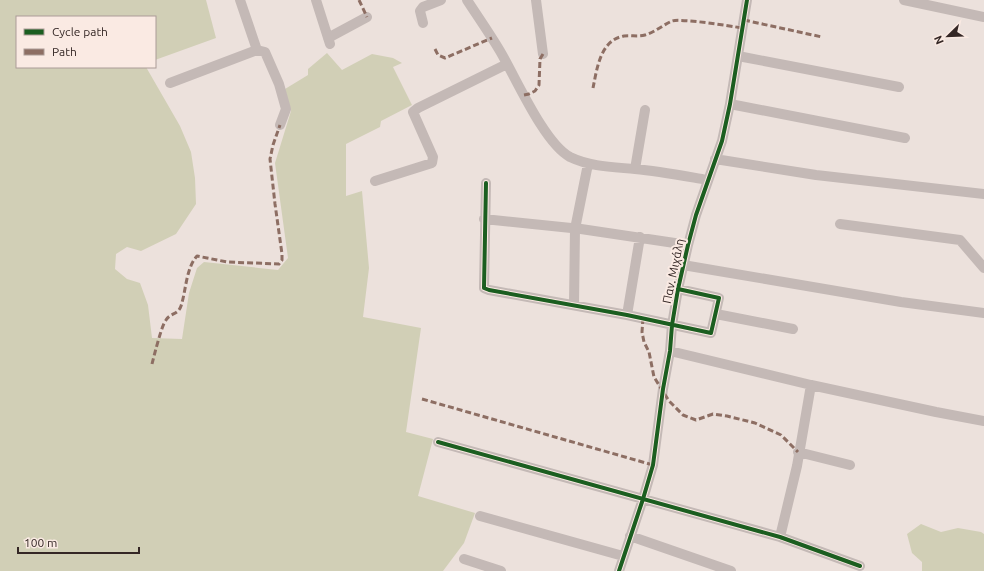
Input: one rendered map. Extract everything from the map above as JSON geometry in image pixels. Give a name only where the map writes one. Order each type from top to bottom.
[{"type":"street","points":[[240,0],[257,50]]},
{"type":"street","points":[[316,0],[329,41],[367,17]]},
{"type":"street","points":[[423,23],[420,11],[423,7],[441,0]]},
{"type":"street","points":[[468,0],[489,33],[534,113],[555,144],[568,156],[588,164],[635,169],[707,180]]},
{"type":"street","points":[[536,0],[543,54]]},
{"type":"street","name":"Παν. Μιχάλη","points":[[619,571],[643,499],[654,459],[678,289],[688,245],[707,180],[722,141],[730,104],[747,0]]},
{"type":"street","points":[[904,0],[984,17]]},
{"type":"street","points":[[170,83],[257,50],[265,52],[279,84],[286,109],[280,125]]},
{"type":"street","points":[[738,56],[899,86]]},
{"type":"street","points":[[375,181],[432,163],[433,157],[413,112],[418,108],[507,64]]},
{"type":"street","points":[[730,104],[905,138]]},
{"type":"street","points":[[635,169],[645,110]]},
{"type":"street","points":[[715,159],[816,175],[984,194]]},
{"type":"street","points":[[574,305],[575,229],[588,164]]},
{"type":"street","points":[[486,183],[484,219],[484,288],[627,314],[672,326],[711,333],[719,298],[678,289]]},
{"type":"street","points":[[484,219],[640,237],[688,245]]},
{"type":"street","points":[[840,224],[960,240],[984,268]]},
{"type":"street","points":[[627,314],[640,237]]},
{"type":"street","points":[[683,265],[901,302],[984,313]]},
{"type":"street","points":[[716,314],[793,329]]},
{"type":"street","points":[[670,351],[811,385],[936,412],[984,420]]},
{"type":"street","points":[[780,537],[797,466],[798,452],[811,385]]},
{"type":"street","points":[[438,442],[780,537],[860,566]]},
{"type":"street","points":[[798,452],[850,465]]},
{"type":"street","points":[[480,516],[623,556]]},
{"type":"street","points":[[630,536],[731,571]]},
{"type":"street","points":[[464,559],[501,571]]},
{"type":"shaded area","points":[[0,0],[206,0],[216,38],[156,60],[156,16],[16,16],[16,68],[147,68],[180,126],[191,152],[195,178],[196,204],[176,234],[141,251],[127,247],[116,254],[115,269],[127,279],[140,283],[148,305],[152,338],[182,339],[189,293],[197,268],[204,262],[278,270],[288,258],[275,163],[291,111],[285,89],[308,75],[308,69],[327,53],[342,70],[372,54],[393,58],[402,63],[393,67],[412,105],[381,121],[380,127],[346,144],[346,196],[362,191],[369,268],[363,317],[421,328],[406,432],[433,439],[418,496],[475,513],[464,543],[443,571],[0,571]]},
{"type":"shaded area","points":[[921,524],[941,532],[958,528],[981,532],[984,534],[984,571],[922,571],[922,562],[912,553],[907,534]]},
{"type":"marked path","points":[[359,0],[367,17]]},
{"type":"marked path","points":[[593,88],[601,56],[610,43],[616,39],[624,36],[645,35],[672,21],[677,20],[742,28]]},
{"type":"marked path","points":[[744,20],[822,37]]},
{"type":"marked path","points":[[435,49],[438,55],[445,58],[492,38]]},
{"type":"marked path","points":[[524,95],[535,91],[539,85],[540,59],[543,54]]},
{"type":"marked path","points":[[152,364],[164,323],[170,316],[180,309],[188,273],[197,256],[227,262],[279,264],[282,260],[270,159],[280,125]]},
{"type":"marked path","points":[[643,318],[642,332],[644,342],[649,352],[654,377],[669,401],[683,415],[696,420],[713,414],[755,423],[781,435],[798,452]]},
{"type":"marked path","points":[[422,399],[653,465]]},
{"type":"cycle path","points":[[619,571],[653,465],[678,289],[696,215],[722,141],[730,104],[747,0]]},
{"type":"cycle path","points":[[486,183],[484,288],[627,315],[711,333],[719,298],[678,289]]},
{"type":"cycle path","points":[[438,442],[780,537],[860,566]]}]
